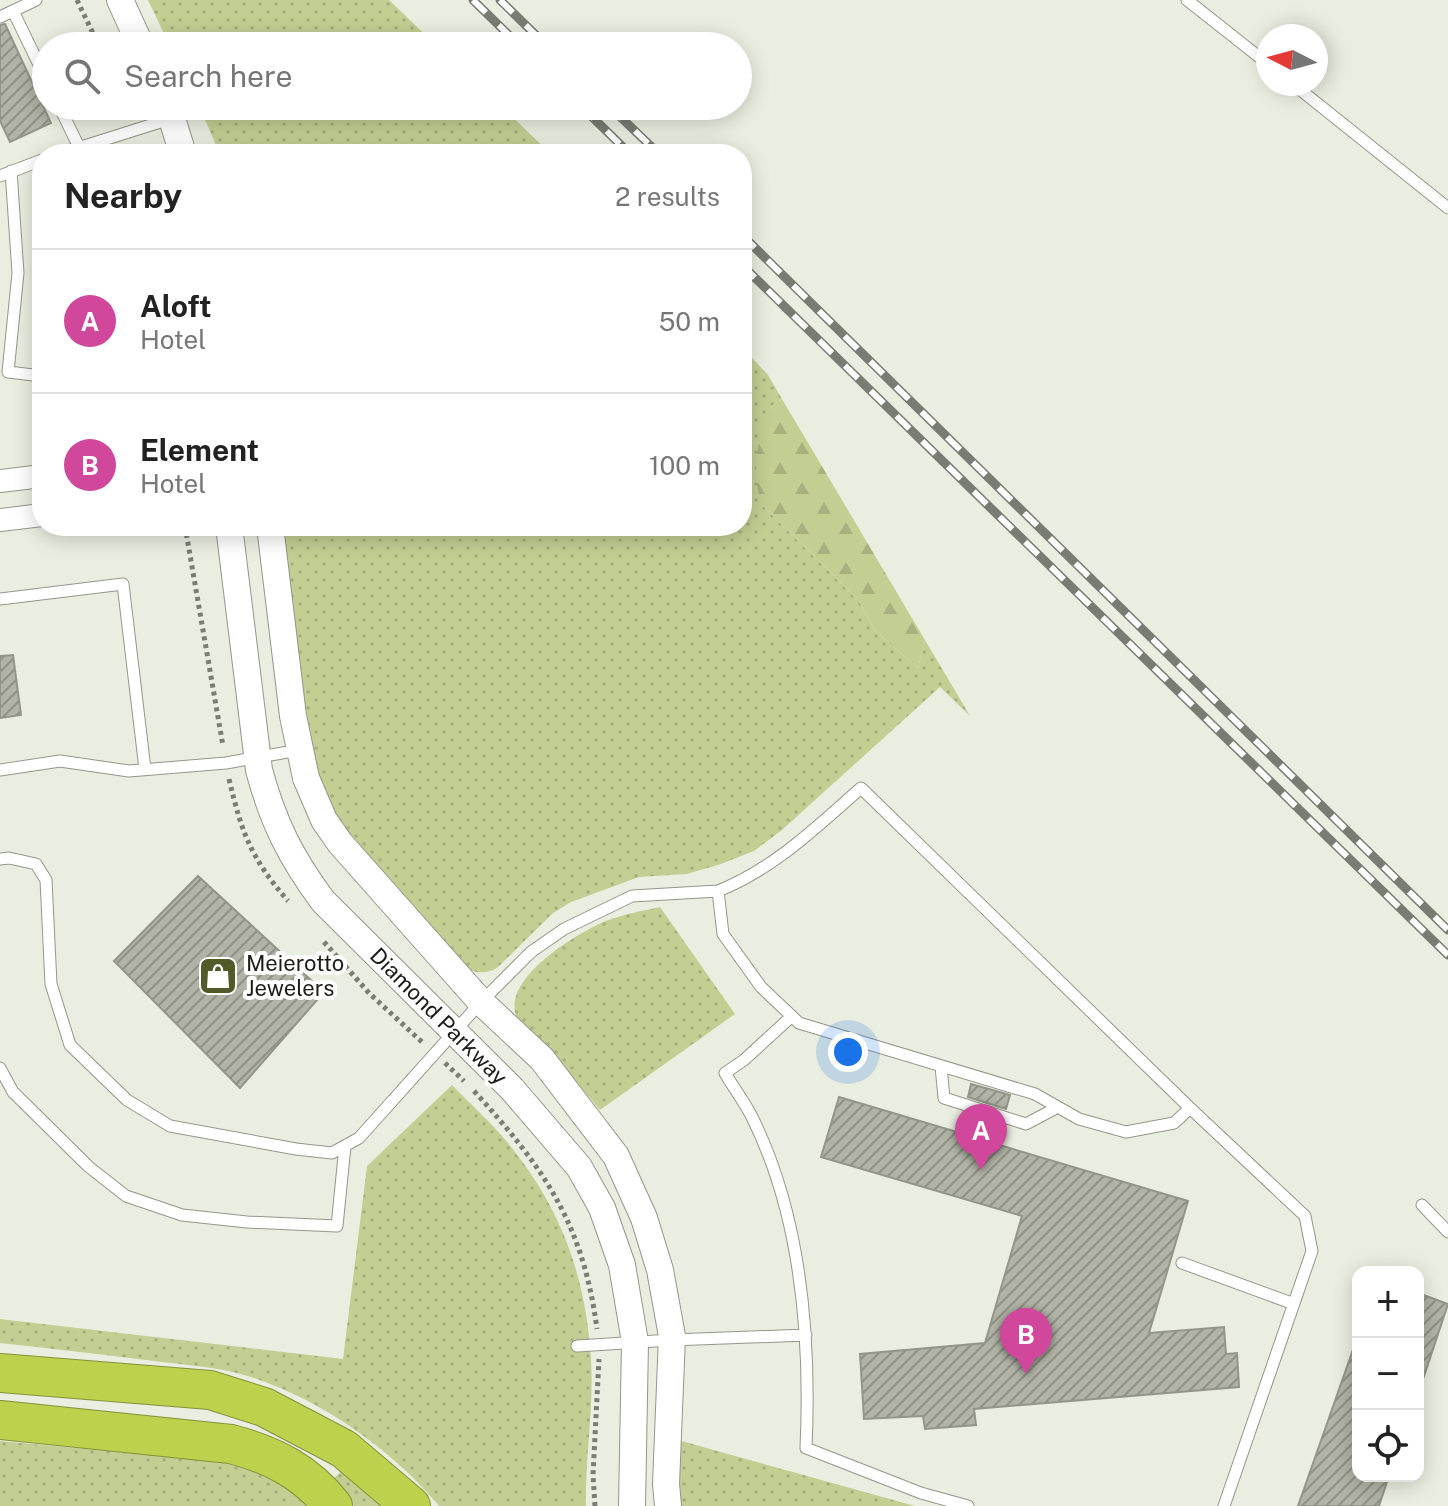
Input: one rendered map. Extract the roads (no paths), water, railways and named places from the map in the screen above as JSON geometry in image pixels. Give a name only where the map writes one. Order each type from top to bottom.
[{"type":"highway","points":[[0,1373],[210,1390],[264,1407],[344,1449],[411,1506]]},
{"type":"highway","points":[[0,1420],[231,1444],[263,1453],[296,1470],[319,1489],[333,1506]]},
{"type":"street","points":[[120,0],[135,32]]},
{"type":"street","points":[[173,120],[180,144]]},
{"type":"street","points":[[177,120],[195,144]]},
{"type":"street","points":[[0,481],[32,477]]},
{"type":"street","points":[[0,520],[32,516]]},
{"type":"street","name":"Diamond Parkway","points":[[230,536],[257,758],[270,809],[284,842],[323,901],[512,1089],[579,1167],[602,1208],[622,1265],[635,1342],[632,1506]]},
{"type":"street","name":"Diamond Parkway","points":[[271,536],[293,716],[306,778],[324,820],[340,843],[481,1002],[542,1059],[616,1156],[644,1218],[660,1270],[671,1340],[668,1506]]},
{"type":"lane","points":[[0,17],[36,0]]},
{"type":"lane","points":[[1187,0],[1256,55]]},
{"type":"lane","points":[[13,11],[32,50]]},
{"type":"lane","points":[[1308,96],[1448,208]]},
{"type":"lane","points":[[66,120],[77,144]]},
{"type":"lane","points":[[94,144],[152,120]]},
{"type":"lane","points":[[32,164],[6,173],[18,273],[8,372],[32,375]]},
{"type":"lane","points":[[0,599],[123,584],[145,769]]},
{"type":"lane","points":[[0,770],[60,761],[129,771],[226,763],[300,750]]},
{"type":"lane","points":[[0,859],[36,864],[46,880],[51,984],[70,1045],[127,1100],[170,1126],[332,1153],[359,1138],[481,1002],[531,952],[564,929],[632,896],[718,891],[744,881],[779,860],[861,788],[1305,1216],[1312,1251],[1224,1506]]},
{"type":"lane","points":[[718,891],[723,934],[761,987],[799,1023],[1035,1094],[1079,1119],[1126,1132],[1174,1123],[1190,1108]]},
{"type":"lane","points":[[792,1016],[744,1060],[725,1073],[751,1115],[779,1184],[804,1297],[808,1387],[806,1448],[921,1493],[968,1506]]},
{"type":"lane","points":[[941,1066],[944,1098],[1026,1124],[1058,1107]]},
{"type":"lane","points":[[0,1068],[13,1092],[89,1167],[126,1196],[182,1215],[337,1226],[345,1146]]},
{"type":"lane","points":[[1422,1205],[1448,1232]]},
{"type":"lane","points":[[1182,1263],[1294,1304]]},
{"type":"lane","points":[[577,1346],[806,1335]]},
{"type":"railway","points":[[473,0],[506,32]]},
{"type":"railway","points":[[500,0],[533,32]]},
{"type":"railway","points":[[595,120],[620,144]]},
{"type":"railway","points":[[624,120],[649,144]]},
{"type":"railway","points":[[752,245],[1448,930]]},
{"type":"railway","points":[[752,275],[1448,955]]},
{"type":"place","name":"Meierotto Jewelers","points":[[218,976]]},
{"type":"place","name":"Aloft","points":[[981,1170]]},
{"type":"place","name":"Element","points":[[1026,1374]]}]
